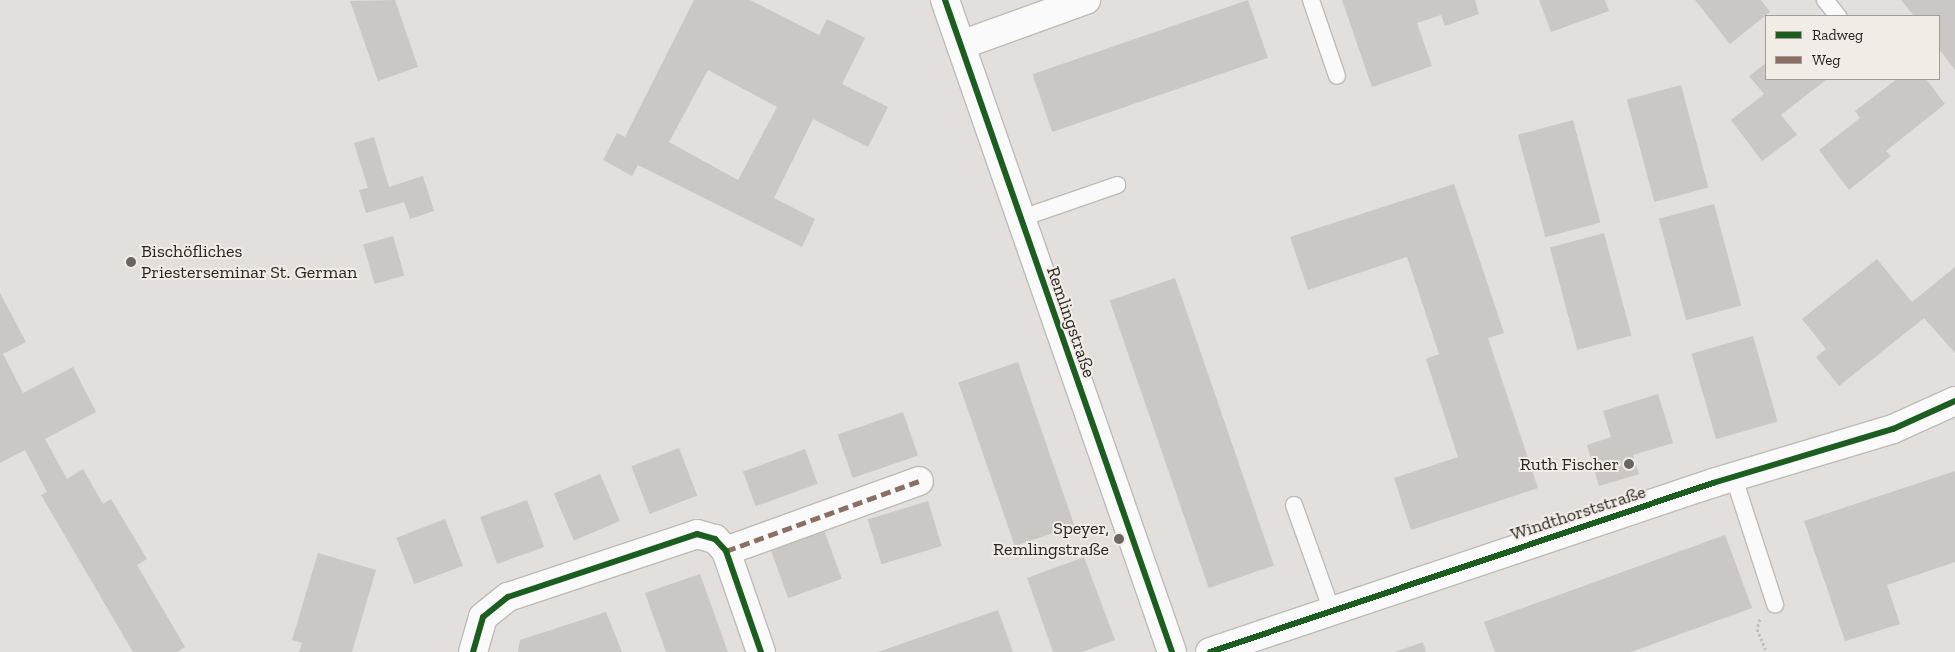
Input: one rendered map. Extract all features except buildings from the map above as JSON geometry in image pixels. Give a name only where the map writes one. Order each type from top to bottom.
[{"type":"street","name":"Remlingstraße","points":[[945,0],[1019,219],[1172,652]]},
{"type":"street","points":[[961,45],[1086,0]]},
{"type":"street","name":"Windthorststraße","points":[[1210,652],[1734,478],[1893,429],[1955,401]]},
{"type":"street","points":[[726,551],[919,481]]},
{"type":"street","points":[[473,652],[483,617],[508,597],[697,534],[715,539],[726,551],[761,652]]},
{"type":"lane","points":[[1311,0],[1337,76]]},
{"type":"lane","points":[[1825,0],[1837,15]]},
{"type":"lane","points":[[1019,219],[1117,185]]},
{"type":"lane","points":[[1734,478],[1775,604]]},
{"type":"lane","points":[[1294,505],[1332,611]]},
{"type":"marked path","points":[[726,551],[919,481]]},
{"type":"cycle path","points":[[945,0],[1172,652]]},
{"type":"cycle path","points":[[1210,652],[1713,483],[1893,429],[1955,401]]},
{"type":"cycle path","points":[[473,652],[483,617],[508,597],[697,534],[715,539],[726,551],[761,652]]},
{"type":"place","name":"Bischöfliches Priesterseminar St. German","points":[[131,262]]},
{"type":"place","name":"Ruth Fischer","points":[[1629,464]]},
{"type":"place","name":"Speyer, Remlingstraße","points":[[1119,539]]}]
